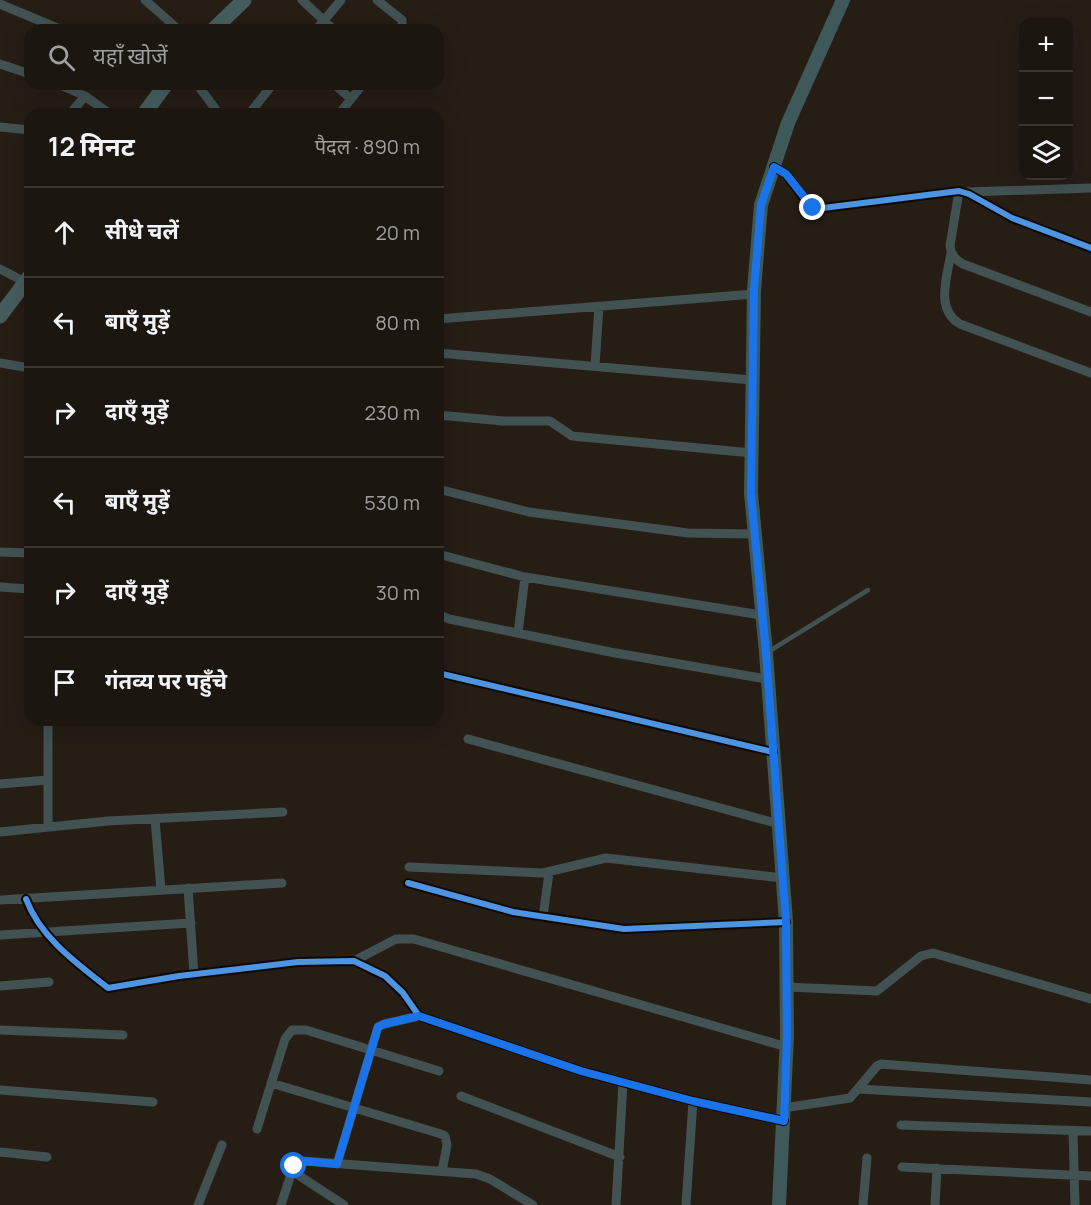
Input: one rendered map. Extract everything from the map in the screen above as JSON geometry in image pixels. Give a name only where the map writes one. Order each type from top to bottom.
[{"type":"main road","points":[[779,1205],[787,1047],[786,922],[766,679],[766,653],[751,494],[754,294],[761,205],[788,123],[843,0]]},
{"type":"main road","points":[[219,24],[239,2]]},
{"type":"main road","points":[[148,108],[162,90]]},
{"type":"main road","points":[[0,316],[24,284]]},
{"type":"street","points":[[145,0],[172,24]]},
{"type":"street","points":[[302,0],[327,24]]},
{"type":"street","points":[[321,24],[341,0]]},
{"type":"street","points":[[377,0],[402,20],[402,24]]},
{"type":"street","points":[[0,3],[48,24]]},
{"type":"street","points":[[0,64],[24,72]]},
{"type":"street","points":[[72,90],[102,108]]},
{"type":"street","points":[[201,90],[215,108]]},
{"type":"street","points":[[254,108],[268,90]]},
{"type":"street","points":[[341,90],[351,99]]},
{"type":"street","points":[[344,108],[358,90]]},
{"type":"street","points":[[75,108],[85,96]]},
{"type":"street","points":[[0,127],[24,129]]},
{"type":"street","points":[[774,167],[786,174],[814,209],[962,191],[1091,188]]},
{"type":"street","points":[[962,191],[1012,219],[1091,248]]},
{"type":"street","points":[[962,191],[950,246],[944,300],[945,308],[952,320],[1091,373]]},
{"type":"street","points":[[951,253],[963,264],[1091,312]]},
{"type":"street","points":[[0,270],[24,278]]},
{"type":"street","points":[[444,319],[754,294]]},
{"type":"street","points":[[595,366],[599,306]]},
{"type":"street","points":[[444,353],[752,380]]},
{"type":"street","points":[[0,363],[24,367]]},
{"type":"street","points":[[444,416],[503,421],[550,422],[572,436],[752,453]]},
{"type":"street","points":[[444,491],[529,512],[688,533],[754,534]]},
{"type":"street","points":[[0,552],[24,553]]},
{"type":"street","points":[[444,556],[525,577],[761,615]]},
{"type":"street","points":[[518,633],[525,577]]},
{"type":"street","points":[[0,587],[24,589]]},
{"type":"street","points":[[444,617],[610,652],[766,679]]},
{"type":"street","points":[[444,674],[773,752]]},
{"type":"street","points":[[48,726],[48,827]]},
{"type":"street","points":[[468,739],[779,824]]},
{"type":"street","points":[[0,784],[48,780]]},
{"type":"street","points":[[0,832],[155,819],[283,812]]},
{"type":"street","points":[[155,819],[160,890]]},
{"type":"street","points":[[409,867],[549,873],[606,858],[783,878]]},
{"type":"street","points":[[543,917],[549,873]]},
{"type":"street","points":[[0,900],[282,883]]},
{"type":"street","points":[[408,883],[513,912],[636,930],[786,922]]},
{"type":"street","points":[[188,888],[194,975]]},
{"type":"street","points":[[26,898],[31,912],[64,954],[108,988],[298,962],[354,961],[396,939],[414,939],[787,1047]]},
{"type":"street","points":[[0,935],[45,930],[191,923]]},
{"type":"street","points":[[787,987],[877,992],[921,956],[933,953],[1091,999]]},
{"type":"street","points":[[354,961],[385,976],[403,993],[419,1016]]},
{"type":"street","points":[[0,986],[49,982]]},
{"type":"street","points":[[337,1164],[378,1027],[419,1016],[623,1083],[693,1101],[784,1114],[847,1099],[876,1066],[883,1064],[1091,1080]]},
{"type":"street","points":[[0,1030],[123,1035]]},
{"type":"street","points":[[257,1129],[285,1040],[292,1030],[306,1030],[439,1071]]},
{"type":"street","points":[[271,1083],[441,1134],[447,1145],[442,1171]]},
{"type":"street","points":[[616,1205],[623,1083]]},
{"type":"street","points":[[858,1089],[1091,1102]]},
{"type":"street","points":[[0,1090],[153,1102]]},
{"type":"street","points":[[461,1096],[620,1156]]},
{"type":"street","points":[[686,1205],[693,1101]]},
{"type":"street","points":[[901,1125],[1091,1131]]},
{"type":"street","points":[[1073,1131],[1075,1205]]},
{"type":"street","points":[[198,1205],[222,1145]]},
{"type":"street","points":[[0,1152],[47,1157]]},
{"type":"street","points":[[863,1205],[867,1158]]},
{"type":"street","points":[[281,1205],[294,1166],[303,1161],[483,1176],[533,1205]]},
{"type":"street","points":[[902,1167],[1091,1176]]},
{"type":"street","points":[[935,1205],[937,1168]]},
{"type":"street","points":[[292,1171],[344,1205]]},
{"type":"lane","points":[[766,653],[868,590]]},
{"type":"cycle path","points":[[774,167],[786,174],[809,205],[815,209],[959,191],[969,194],[1012,218],[1091,248]]},
{"type":"cycle path","points":[[444,674],[773,752]]},
{"type":"cycle path","points":[[408,883],[513,912],[624,929],[786,922]]},
{"type":"cycle path","points":[[26,899],[40,925],[60,948],[108,988],[179,976],[298,962],[354,961],[385,976],[403,993],[419,1016],[581,1071],[693,1101],[784,1121]]},
{"type":"route","points":[[294,1166],[303,1161],[337,1164],[378,1027],[419,1016],[581,1071],[693,1101],[784,1121],[787,1036],[786,922],[766,679],[766,653],[751,494],[754,290],[761,205],[774,167],[784,171],[813,208]]}]
